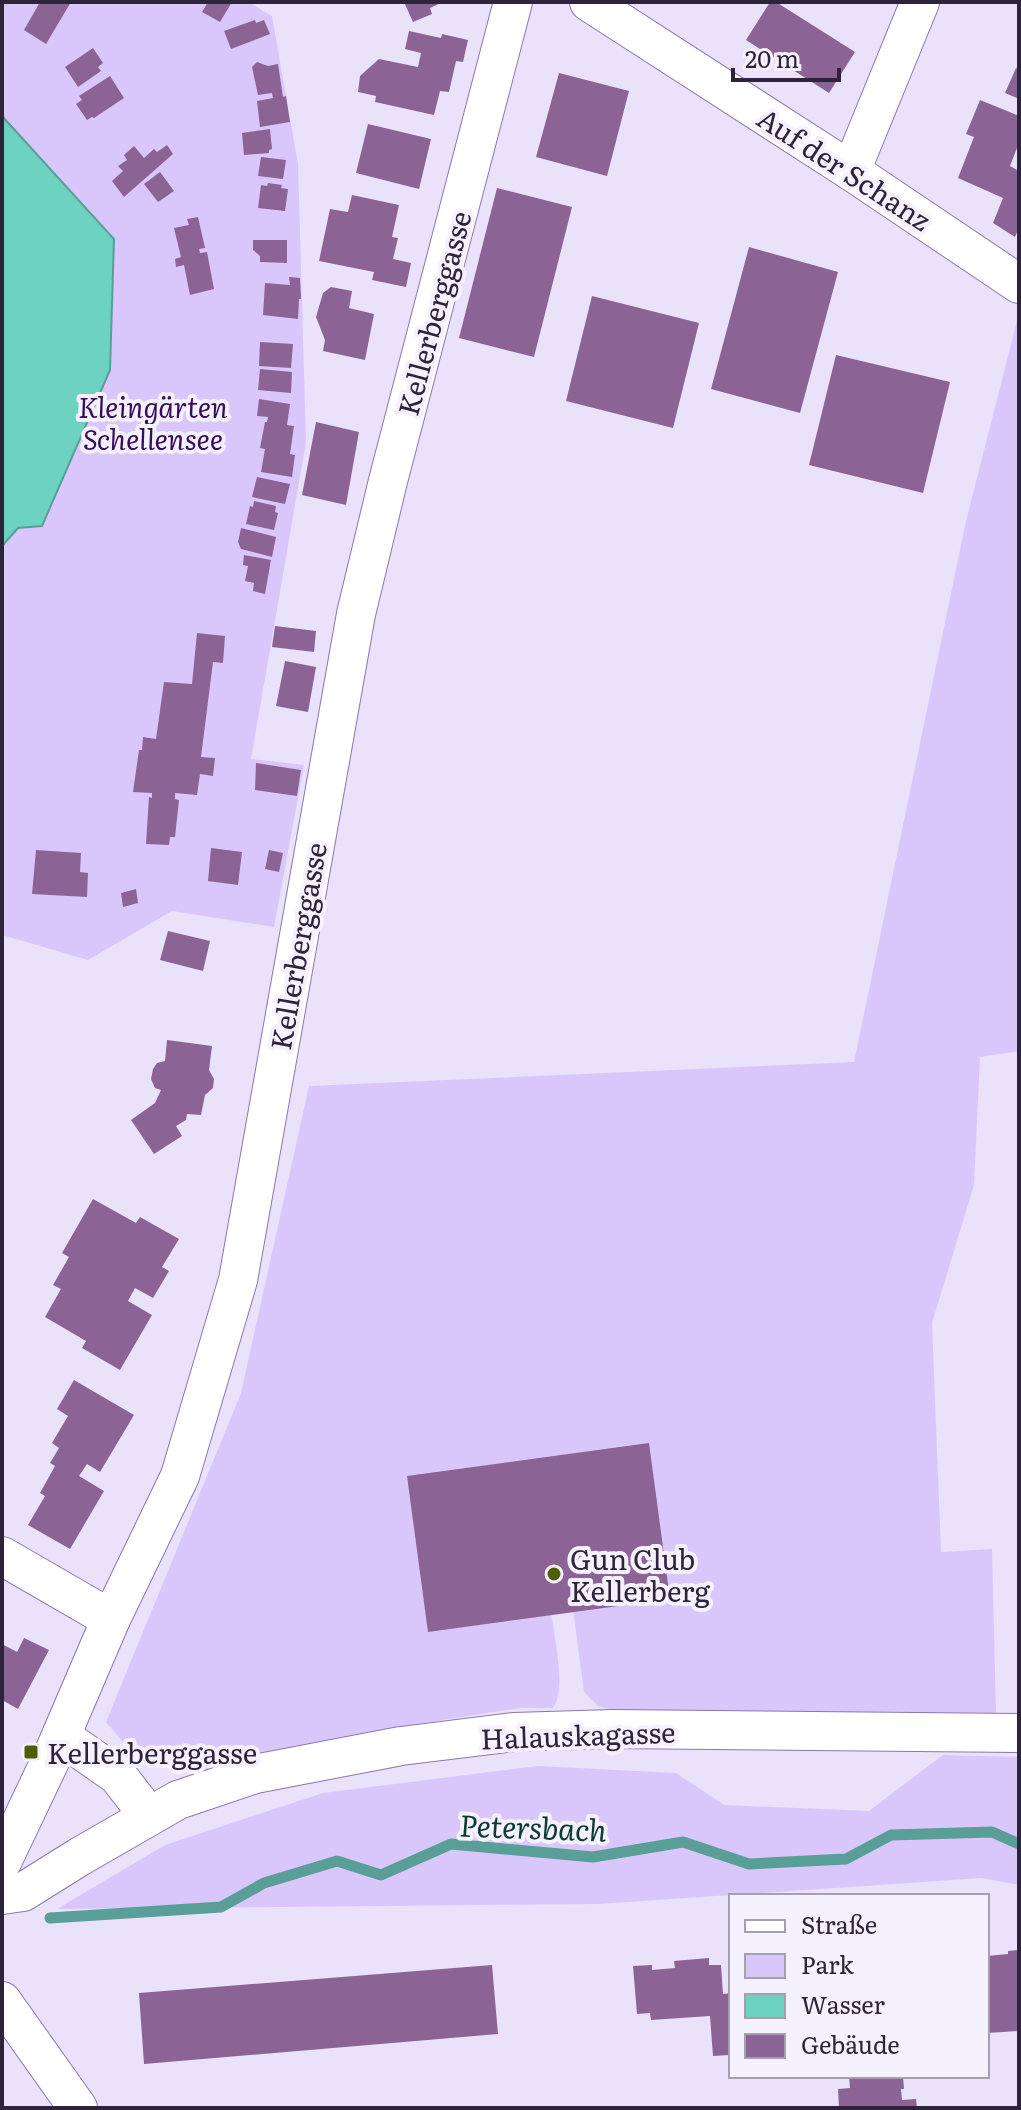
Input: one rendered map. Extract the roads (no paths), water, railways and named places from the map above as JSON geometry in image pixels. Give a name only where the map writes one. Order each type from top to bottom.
[{"type":"street","name":"Kellerberggasse","points":[[2,1862],[111,1619],[180,1476],[238,1280],[356,614],[513,2]]},
{"type":"street","name":"Auf der Schanz","points":[[589,2],[1019,284]]},
{"type":"street","points":[[851,171],[920,2]]},
{"type":"street","points":[[2,1556],[111,1619]]},
{"type":"street","name":"Halauskagasse","points":[[2,1895],[23,1892],[178,1800],[255,1774],[401,1746],[514,1732],[613,1729],[1019,1733]]},
{"type":"street","points":[[61,1736],[118,1776],[149,1816]]},
{"type":"street","points":[[2,2001],[78,2108]]},
{"type":"water","points":[[2,116],[114,239],[110,370],[42,526],[18,528],[2,546]]},
{"type":"waterway","name":"Petersbach","points":[[50,1918],[221,1907],[264,1883],[337,1861],[381,1875],[451,1844],[593,1857],[683,1842],[749,1864],[846,1859],[891,1835],[992,1832],[1019,1844]]},
{"type":"place","name":"Gun Club Kellerberg","points":[[554,1574]]},
{"type":"place","name":"Kellerberggasse","points":[[31,1752]]},
{"type":"park label","name":"Kleingärten Schellensee","points":[[153,422]]}]
